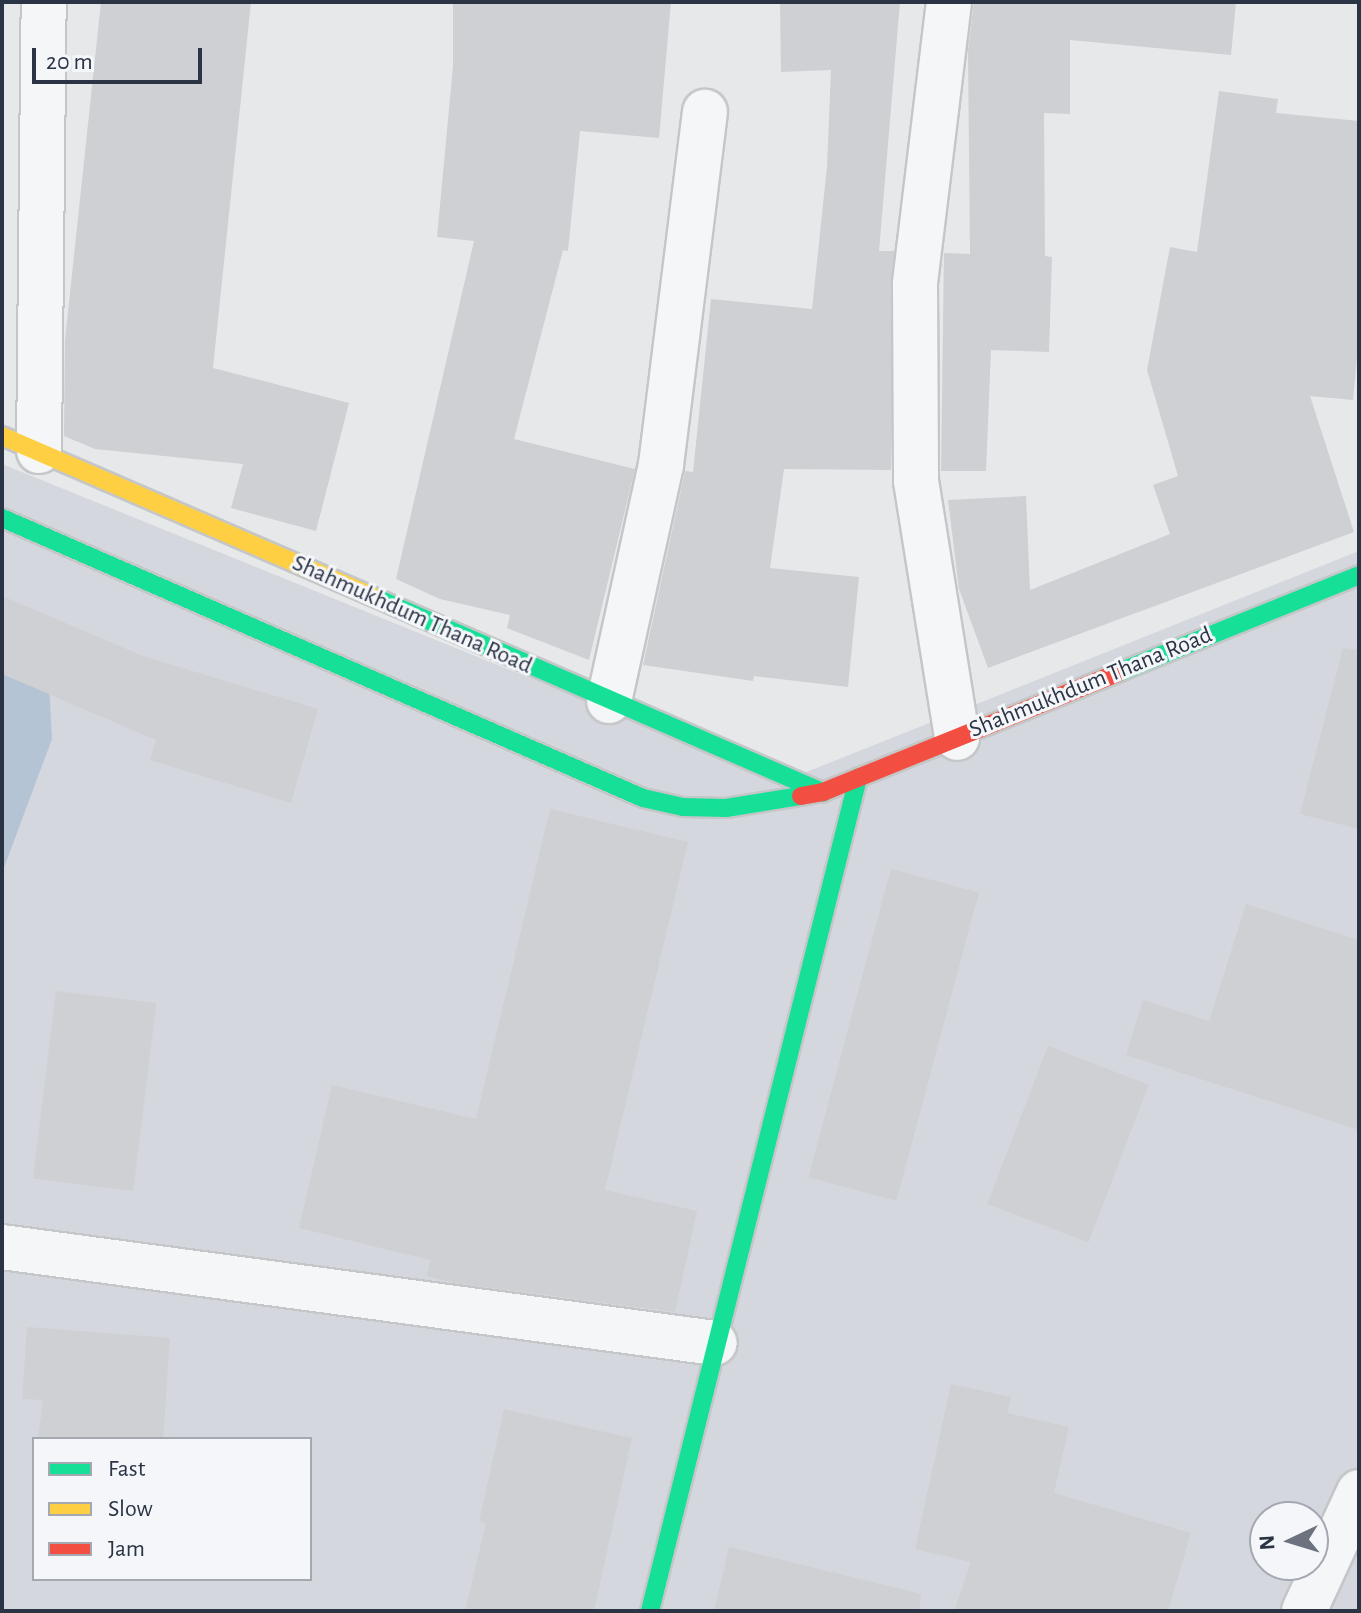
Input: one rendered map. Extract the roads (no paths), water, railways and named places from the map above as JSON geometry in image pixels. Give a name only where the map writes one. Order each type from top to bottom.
[{"type":"main road","name":"Shahmukhdum Thana Road","points":[[20,444],[823,792]]},
{"type":"main road","name":"Shahmukhdum Thana Road","points":[[2,518],[643,798],[683,807],[726,808],[823,792],[1359,575]]},
{"type":"main road","points":[[650,1611],[858,778]]},
{"type":"street","points":[[20,444],[44,2]]},
{"type":"street","points":[[949,2],[915,284],[915,466],[957,738]]},
{"type":"street","points":[[609,701],[661,465],[705,112]]},
{"type":"street","points":[[2,1247],[715,1343]]},
{"type":"street","points":[[1304,1611],[1359,1492]]},
{"type":"water","points":[[2,665],[49,684],[52,739],[2,873]]}]
